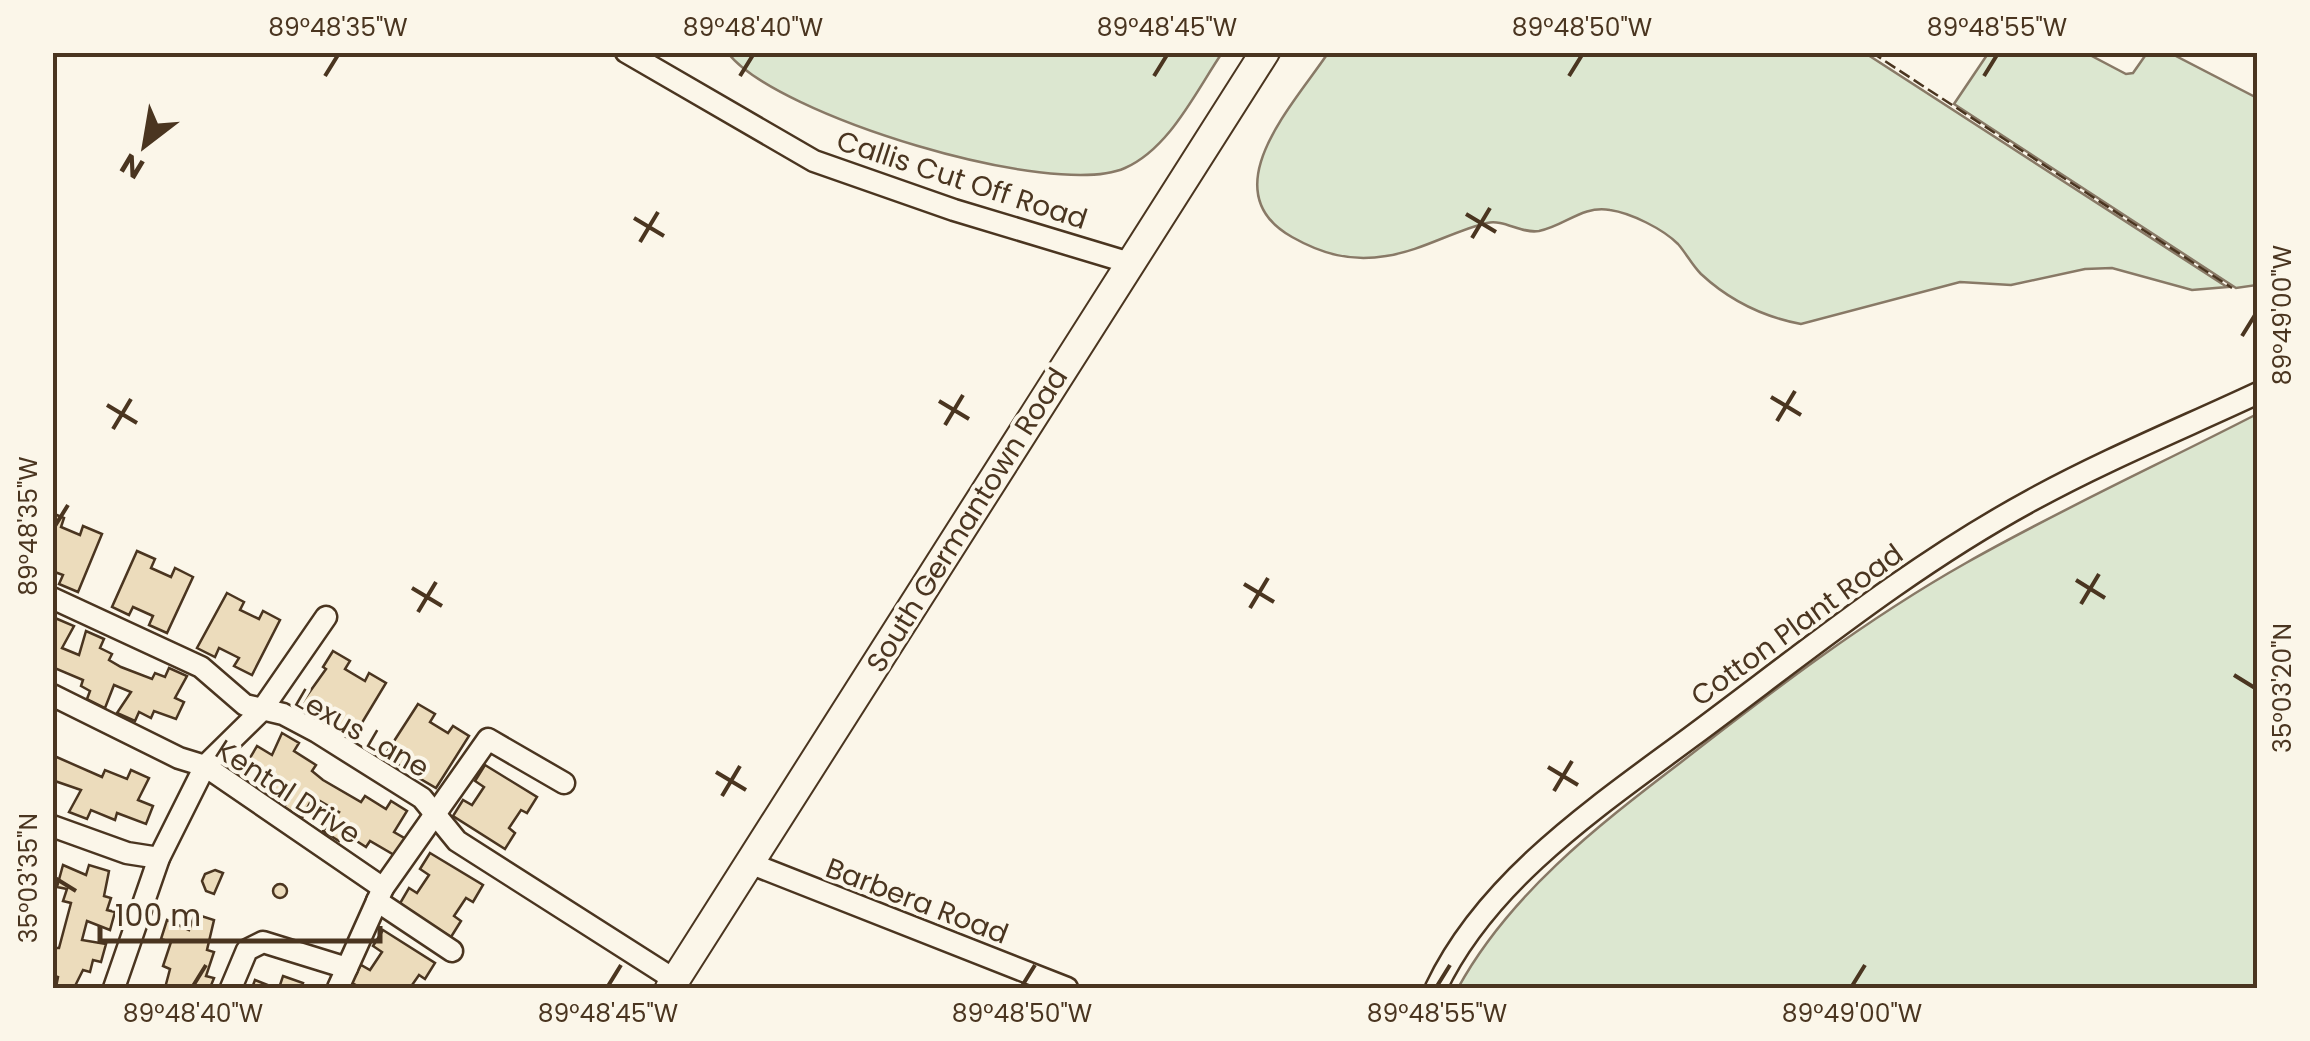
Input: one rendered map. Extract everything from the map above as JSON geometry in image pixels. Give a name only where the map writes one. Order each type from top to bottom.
[{"type":"main road","name":"South Germantown Road","points":[[672,984],[1265,52]]},
{"type":"street","name":"Callis Cut Off Road","points":[[626,52],[814,160],[936,205],[1130,263]]},
{"type":"street","name":"Cotton Plant Road","points":[[1436,988],[1464,937],[1551,848],[1613,795],[1883,592],[2032,500],[2258,393]]},
{"type":"street","name":"Lexus Lane","points":[[52,598],[201,666],[245,706],[283,714],[411,790],[458,841],[672,984]]},
{"type":"street","points":[[114,988],[158,858],[205,766],[261,711],[326,617]]},
{"type":"street","name":"Kental Drive","points":[[52,695],[179,758],[205,766],[452,950]]},
{"type":"street","points":[[338,988],[380,894],[488,740],[564,783]]},
{"type":"street","points":[[54,833],[158,858]]},
{"type":"street","name":"Barbera Road","points":[[748,862],[1067,988]]},
{"type":"street","points":[[231,988],[246,950],[263,942],[348,968]]},
{"type":"green space","points":[[1989,52],[2086,53],[2126,74],[2133,73],[2147,53],[2170,53],[2257,98],[2257,285],[2236,288],[1954,104]]},
{"type":"green space","points":[[728,53],[1222,53],[1181,117],[1155,147],[1125,168],[1089,175],[1039,172],[917,146],[800,102],[756,77]]},
{"type":"green space","points":[[1328,53],[1865,53],[2227,287],[2192,290],[2112,268],[2085,269],[2011,285],[1960,282],[1801,324],[1760,312],[1723,292],[1701,274],[1672,238],[1655,227],[1627,214],[1600,209],[1539,231],[1487,223],[1399,253],[1373,258],[1337,255],[1292,237],[1269,218],[1258,196],[1258,172],[1266,147]]},
{"type":"green space","points":[[2257,414],[2257,988],[1458,988],[1502,923],[1586,838],[1819,658],[1966,563]]},
{"type":"building","points":[[52,513],[64,518],[61,527],[80,535],[83,526],[102,534],[78,592],[59,584],[63,575],[52,571]]},
{"type":"building","points":[[137,551],[155,559],[151,568],[171,577],[175,568],[193,577],[167,633],[149,625],[153,616],[133,607],[129,615],[112,607]]},
{"type":"building","points":[[227,593],[244,602],[240,610],[259,619],[263,611],[280,620],[252,675],[234,666],[239,658],[219,648],[215,657],[197,648]]},
{"type":"building","points":[[55,618],[74,626],[62,648],[79,655],[86,631],[104,639],[100,648],[112,654],[109,660],[121,667],[152,679],[155,673],[165,677],[169,668],[187,676],[175,698],[184,702],[176,719],[154,711],[151,718],[139,712],[135,721],[117,713],[131,692],[114,685],[105,708],[87,699],[90,691],[81,686],[83,680],[52,667]]},
{"type":"building","points":[[333,651],[350,661],[345,669],[365,681],[369,673],[386,683],[354,736],[337,726],[342,717],[323,705],[318,714],[301,704],[326,669],[323,667]]},
{"type":"building","points":[[418,704],[435,714],[430,722],[448,733],[453,726],[469,736],[436,788],[419,778],[424,770],[406,758],[401,766],[385,755]]},
{"type":"building","points":[[282,733],[299,743],[294,751],[316,765],[312,771],[323,780],[361,802],[365,796],[386,809],[391,801],[407,811],[394,832],[406,839],[396,856],[370,841],[366,847],[344,833],[339,841],[323,831],[339,812],[313,797],[302,818],[284,807],[290,799],[269,787],[273,780],[247,763],[257,746],[272,755]]},
{"type":"building","points":[[52,755],[102,777],[105,770],[127,779],[131,770],[149,778],[138,800],[153,806],[146,824],[117,813],[115,820],[91,810],[87,819],[69,812],[81,790],[52,780]]},
{"type":"building","points":[[485,765],[537,797],[527,813],[521,810],[509,828],[515,833],[505,849],[453,816],[463,800],[472,805],[484,787],[475,781]]},
{"type":"building","points":[[430,853],[483,885],[473,902],[466,898],[454,916],[461,921],[451,937],[399,905],[409,888],[417,893],[429,875],[420,869]]},
{"type":"building","points":[[63,865],[86,875],[89,865],[109,871],[104,896],[111,898],[107,910],[115,912],[110,930],[87,921],[82,940],[106,944],[101,962],[93,960],[90,972],[83,970],[74,988],[56,987],[58,977],[52,975],[52,948],[59,948],[71,903],[63,901],[67,889],[57,887]]},
{"type":"building","points":[[215,870],[223,873],[214,894],[206,891],[202,881],[205,874]]},
{"type":"building","points":[[280,884],[287,891],[280,898],[273,891]]},
{"type":"building","points":[[195,914],[214,920],[207,950],[214,952],[206,976],[214,978],[210,988],[165,988],[170,969],[163,966],[171,942],[161,939],[167,920],[189,930]]},
{"type":"building","points":[[383,930],[435,963],[425,979],[419,975],[410,988],[362,988],[350,982],[361,965],[370,970],[382,952],[373,946]]},
{"type":"building","points":[[283,976],[303,983],[301,988],[279,988]]},
{"type":"building","points":[[255,980],[275,988],[252,988]]},
{"type":"fence","points":[[1871,52],[2232,288]]}]
